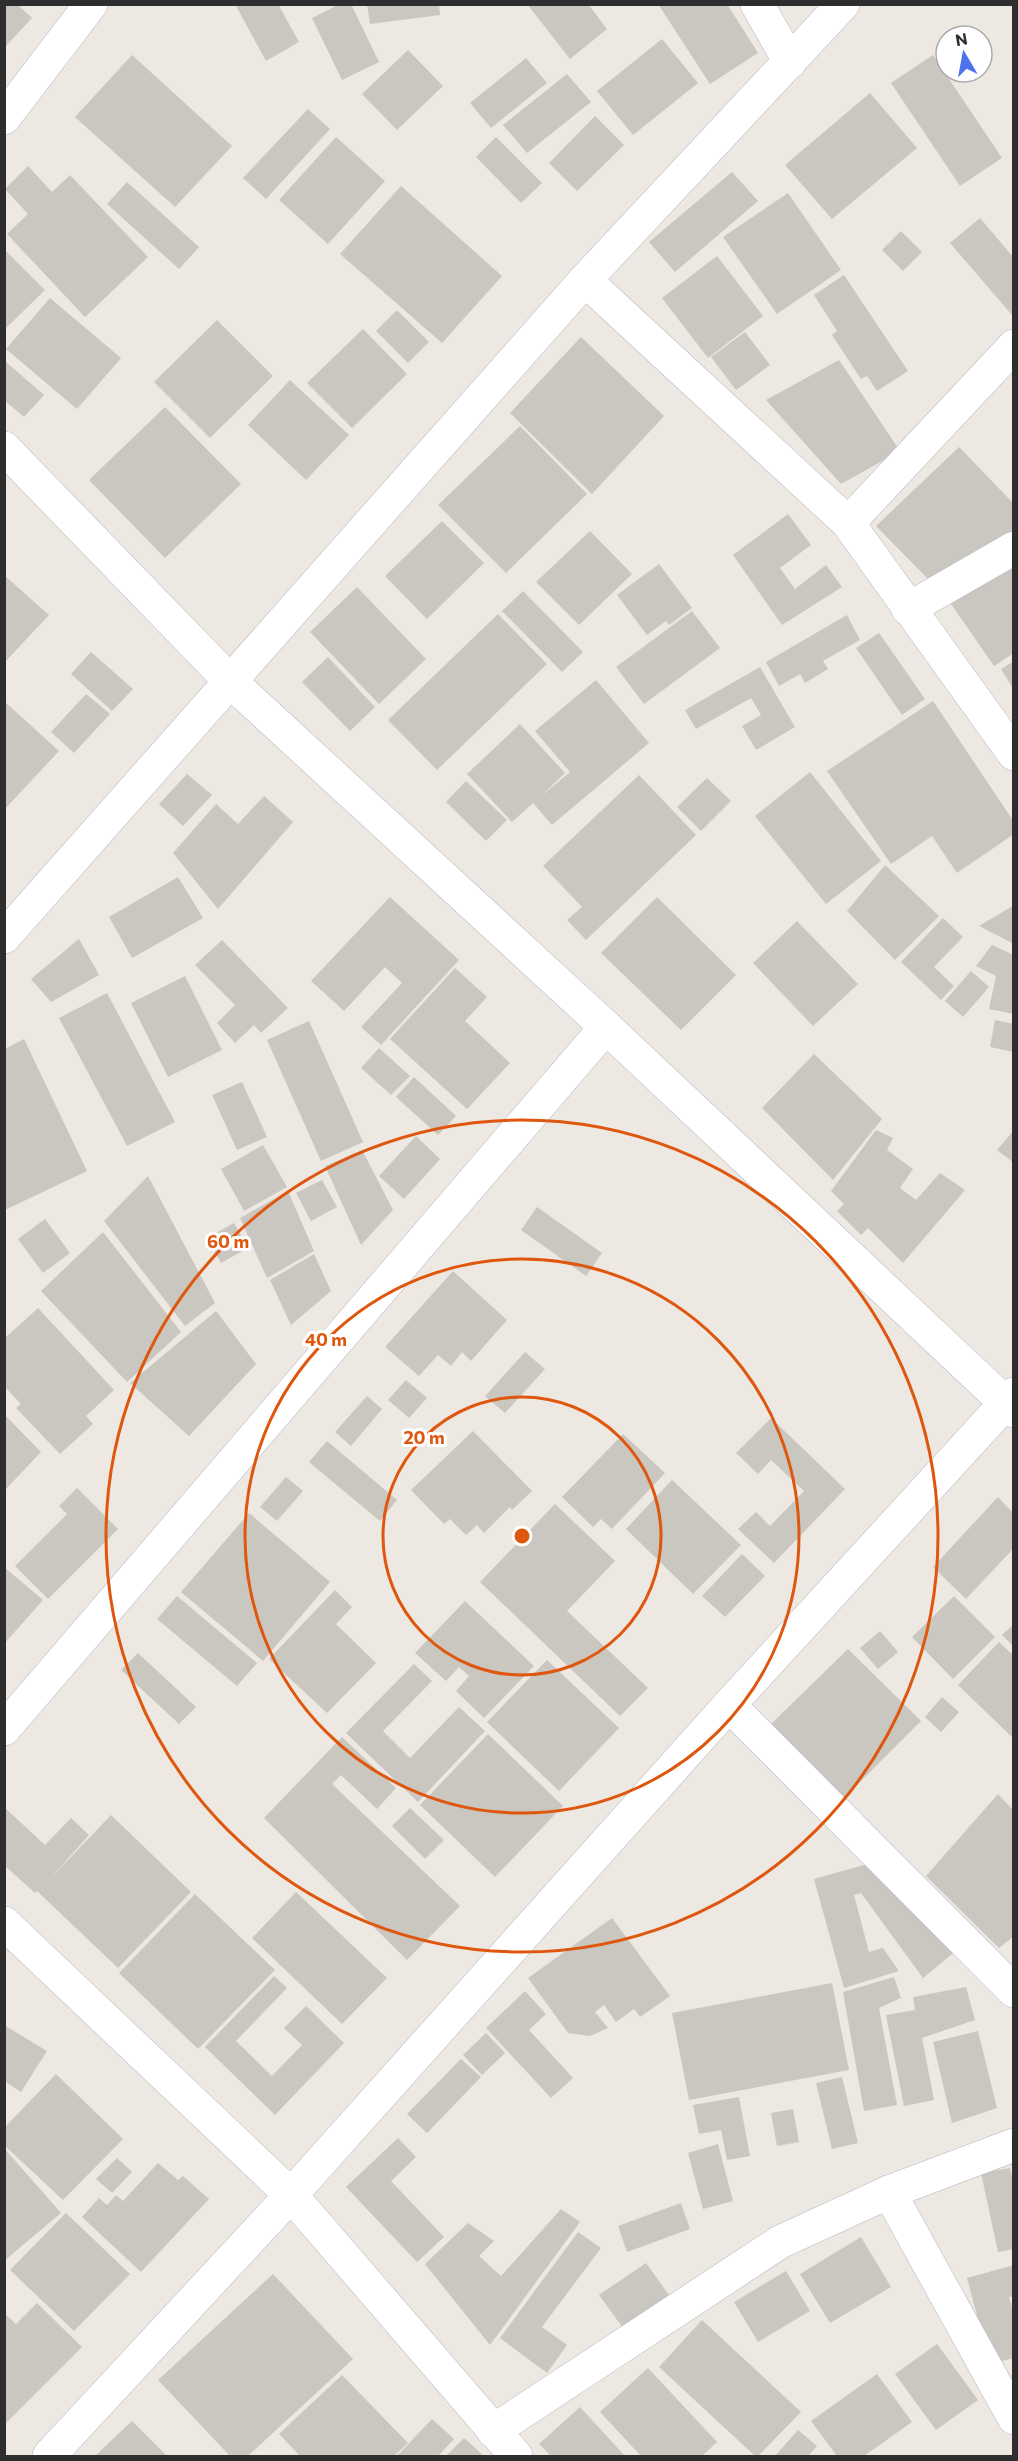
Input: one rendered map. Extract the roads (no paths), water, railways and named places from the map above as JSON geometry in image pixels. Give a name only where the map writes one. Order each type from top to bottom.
[{"type":"street","points":[[4,118],[91,4]]},
{"type":"street","points":[[757,4],[790,62]]},
{"type":"street","points":[[4,937],[585,280],[843,4]]},
{"type":"street","points":[[585,280],[848,523],[1014,754]]},
{"type":"street","points":[[848,523],[1014,346]]},
{"type":"street","points":[[4,448],[230,681],[1011,1403],[729,1705],[291,2195],[49,2457]]},
{"type":"street","points":[[908,609],[1014,548]]},
{"type":"street","points":[[4,1729],[606,1027]]},
{"type":"street","points":[[729,1705],[1014,1991]]},
{"type":"street","points":[[4,1923],[291,2195],[516,2457]]},
{"type":"street","points":[[493,2432],[780,2242],[889,2192],[1014,2145]]},
{"type":"street","points":[[889,2192],[1014,2418]]}]
